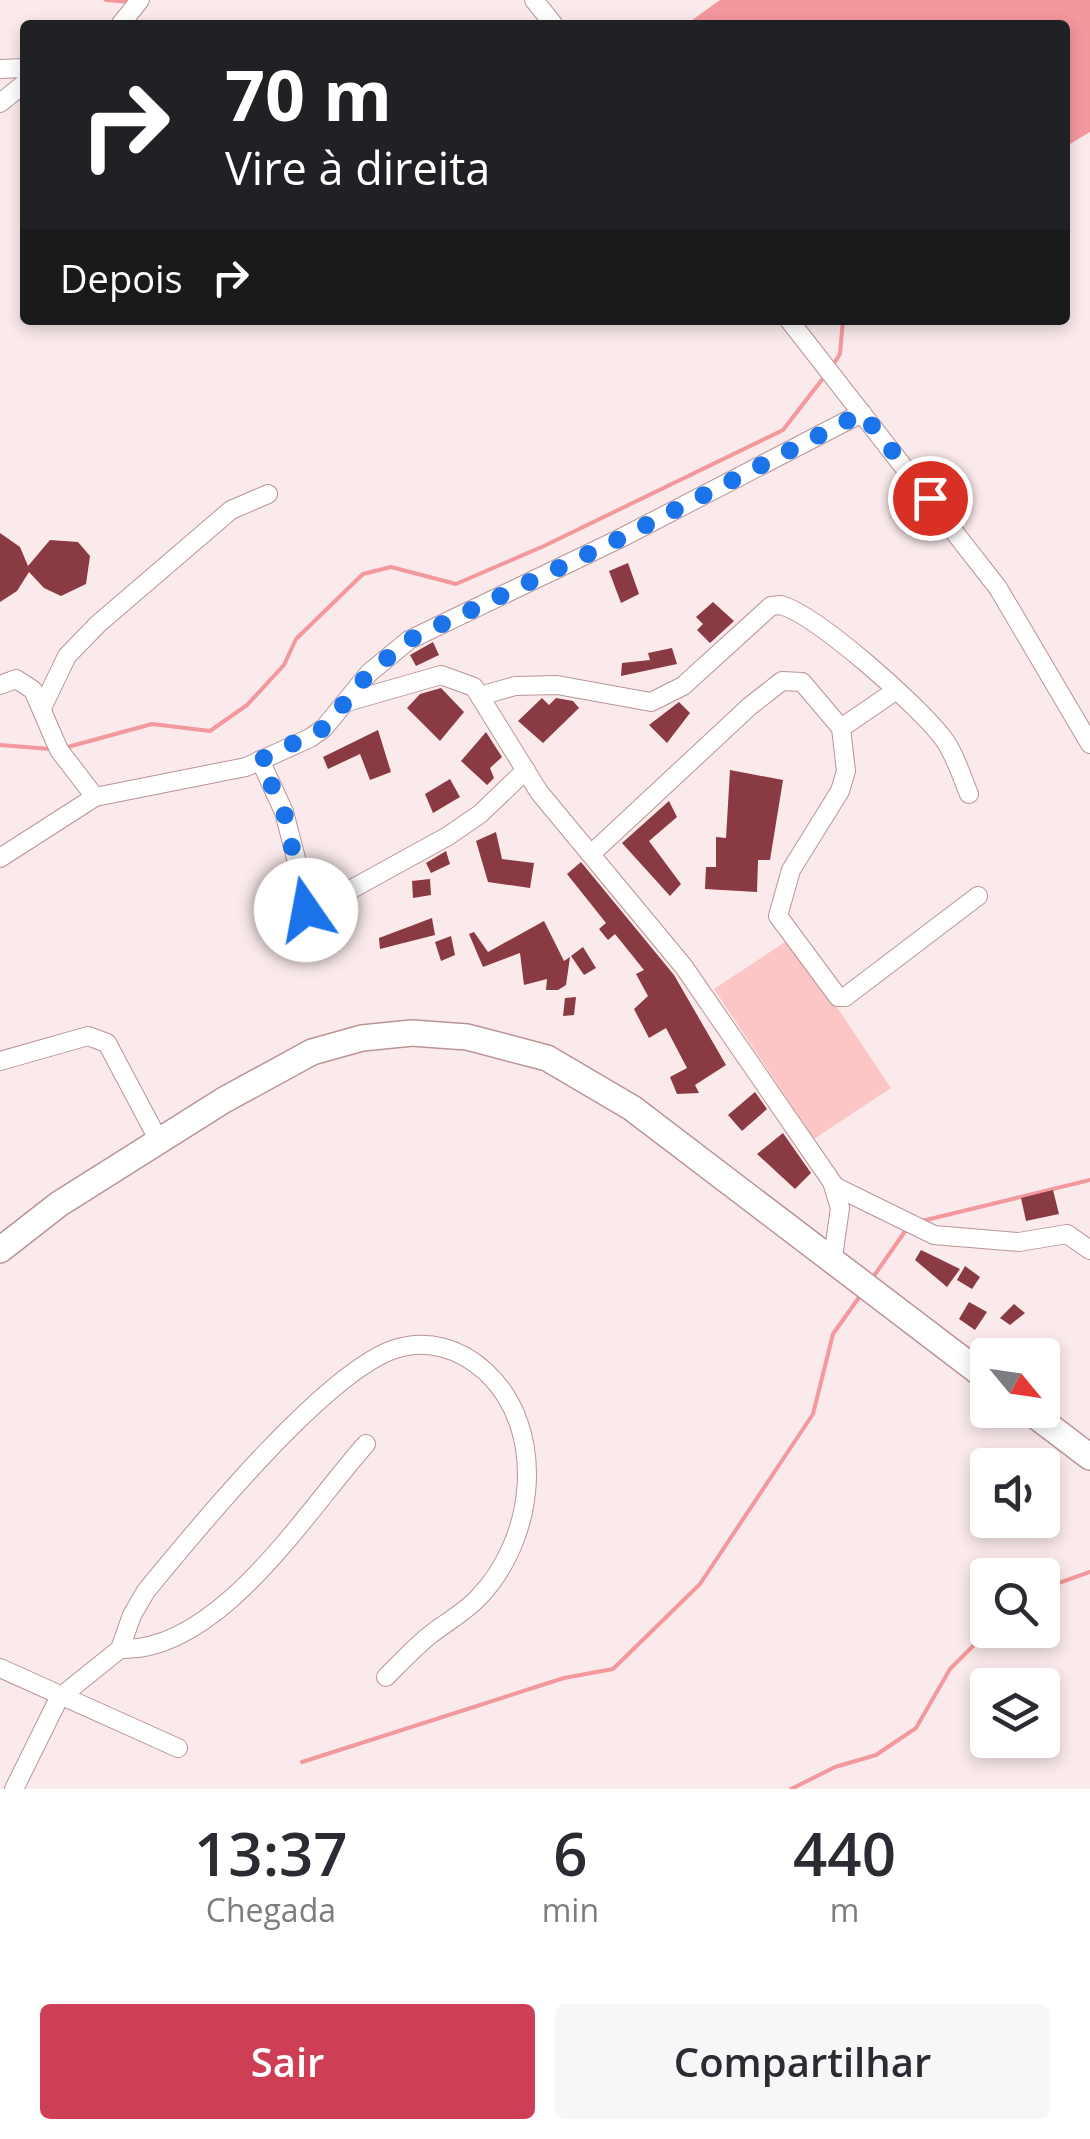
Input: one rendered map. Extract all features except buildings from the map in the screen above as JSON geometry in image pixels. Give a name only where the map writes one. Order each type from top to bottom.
[{"type":"main road","points":[[0,1250],[59,1204],[312,1052],[379,1036],[466,1037],[518,1048],[572,1070],[681,1143],[970,1365]]},
{"type":"main road","points":[[1052,1428],[1090,1457]]},
{"type":"street","points":[[124,20],[140,0]]},
{"type":"street","points":[[534,0],[550,20]]},
{"type":"street","points":[[0,103],[20,87]]},
{"type":"street","points":[[794,325],[998,588],[1090,744]]},
{"type":"street","points":[[0,858],[95,797],[260,760],[310,738],[347,702],[369,673],[409,640],[621,538],[862,413]]},
{"type":"street","points":[[42,708],[66,656],[98,624],[231,510],[268,494]]},
{"type":"street","points":[[480,696],[515,686],[557,685],[651,702],[683,686],[771,606],[780,605],[851,652],[940,734],[969,794]]},
{"type":"street","points":[[347,702],[441,675],[463,679],[480,696],[526,770],[684,967],[834,1186],[840,1208],[833,1257]]},
{"type":"street","points":[[0,685],[16,679],[25,682],[42,708],[59,750],[95,797]]},
{"type":"street","points":[[591,854],[782,681],[809,686],[841,728],[846,771],[840,791],[798,856],[779,906],[780,924],[838,997],[845,997],[978,896]]},
{"type":"street","points":[[841,728],[896,692]]},
{"type":"street","points":[[260,760],[284,812],[310,912],[448,836],[480,814],[526,770]]},
{"type":"street","points":[[0,1060],[88,1036],[107,1043],[159,1142]]},
{"type":"street","points":[[834,1186],[934,1235],[1019,1242],[1072,1235],[1090,1250]]},
{"type":"street","points":[[120,1650],[132,1615],[146,1591],[312,1408],[361,1366],[394,1350],[422,1344],[447,1348],[473,1360],[494,1380],[520,1417],[527,1459],[524,1504],[506,1556],[477,1600],[426,1638],[386,1677]]},
{"type":"street","points":[[14,1789],[60,1698],[120,1650],[167,1644],[201,1622],[281,1545],[366,1444]]},
{"type":"street","points":[[0,1668],[178,1748]]},
{"type":"shaded area","points":[[720,0],[1090,0],[1090,132],[1070,144],[1070,20],[692,20]]},
{"type":"shaded area","points":[[791,938],[891,1088],[814,1139],[714,989]]},
{"type":"waterway","points":[[106,0],[131,2]]},
{"type":"waterway","points":[[833,365],[840,354],[843,325]]},
{"type":"waterway","points":[[64,748],[152,724],[210,731],[247,705],[284,665],[296,639],[363,574],[391,567],[456,584],[544,546],[783,430],[824,377]]},
{"type":"waterway","points":[[0,745],[50,749]]},
{"type":"waterway","points":[[922,1221],[1090,1180]]},
{"type":"waterway","points":[[871,1280],[906,1230]]},
{"type":"waterway","points":[[302,1762],[564,1678],[613,1669],[700,1584],[813,1414],[833,1334],[860,1296]]},
{"type":"waterway","points":[[1060,1583],[1090,1572]]},
{"type":"waterway","points":[[791,1789],[835,1767],[876,1755],[916,1728],[950,1669],[971,1648]]},
{"type":"route","points":[[306,910],[284,812],[260,760],[324,728],[369,673],[409,640],[621,538],[862,413],[930,498]]}]
